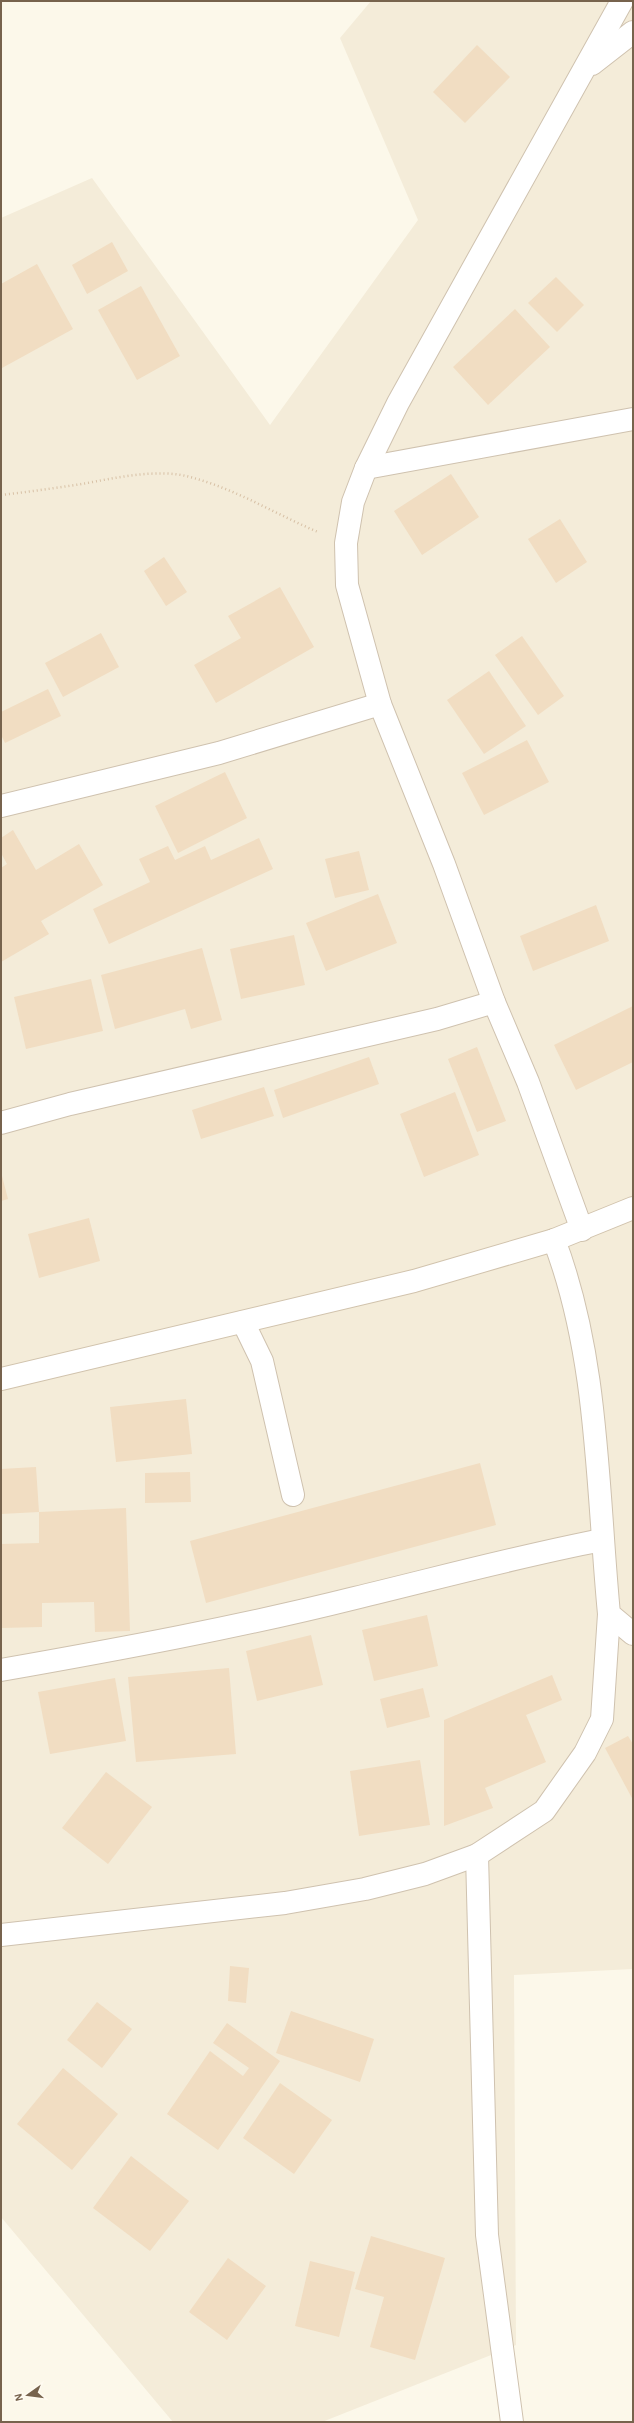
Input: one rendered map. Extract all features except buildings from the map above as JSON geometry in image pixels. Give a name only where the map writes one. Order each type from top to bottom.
[{"type":"street","points":[[582,1230],[528,1082],[494,1002],[444,864],[380,704],[347,585],[346,543],[353,502],[366,468],[398,404],[459,297],[572,89],[622,1]]},
{"type":"street","points":[[584,70],[633,32]]},
{"type":"street","points":[[366,468],[633,419]]},
{"type":"street","points":[[1,806],[219,753],[380,704]]},
{"type":"street","points":[[1,1123],[70,1104],[437,1019],[494,1002]]},
{"type":"street","points":[[1,1379],[414,1281],[554,1240],[582,1230],[633,1208]]},
{"type":"street","points":[[1,1935],[292,1902],[365,1889],[410,1878],[476,1855],[544,1811],[585,1753],[602,1719],[609,1614],[591,1402],[580,1323],[564,1267],[554,1240]]},
{"type":"street","points":[[243,1322],[262,1361],[293,1494]]},
{"type":"street","points":[[1,1670],[208,1631],[355,1598],[525,1555],[602,1540]]},
{"type":"street","points":[[609,1614],[633,1634]]},
{"type":"street","points":[[476,1855],[487,2235],[512,2422]]},
{"type":"path","points":[[1,494],[37,492],[140,474],[189,476],[239,493],[291,521],[346,543]]},
{"type":"shaded area","points":[[371,1],[633,1],[633,1969],[514,1975],[516,2345],[322,2422],[173,2422],[1,2217],[1,218],[92,178],[270,425],[418,220],[340,38]]}]
